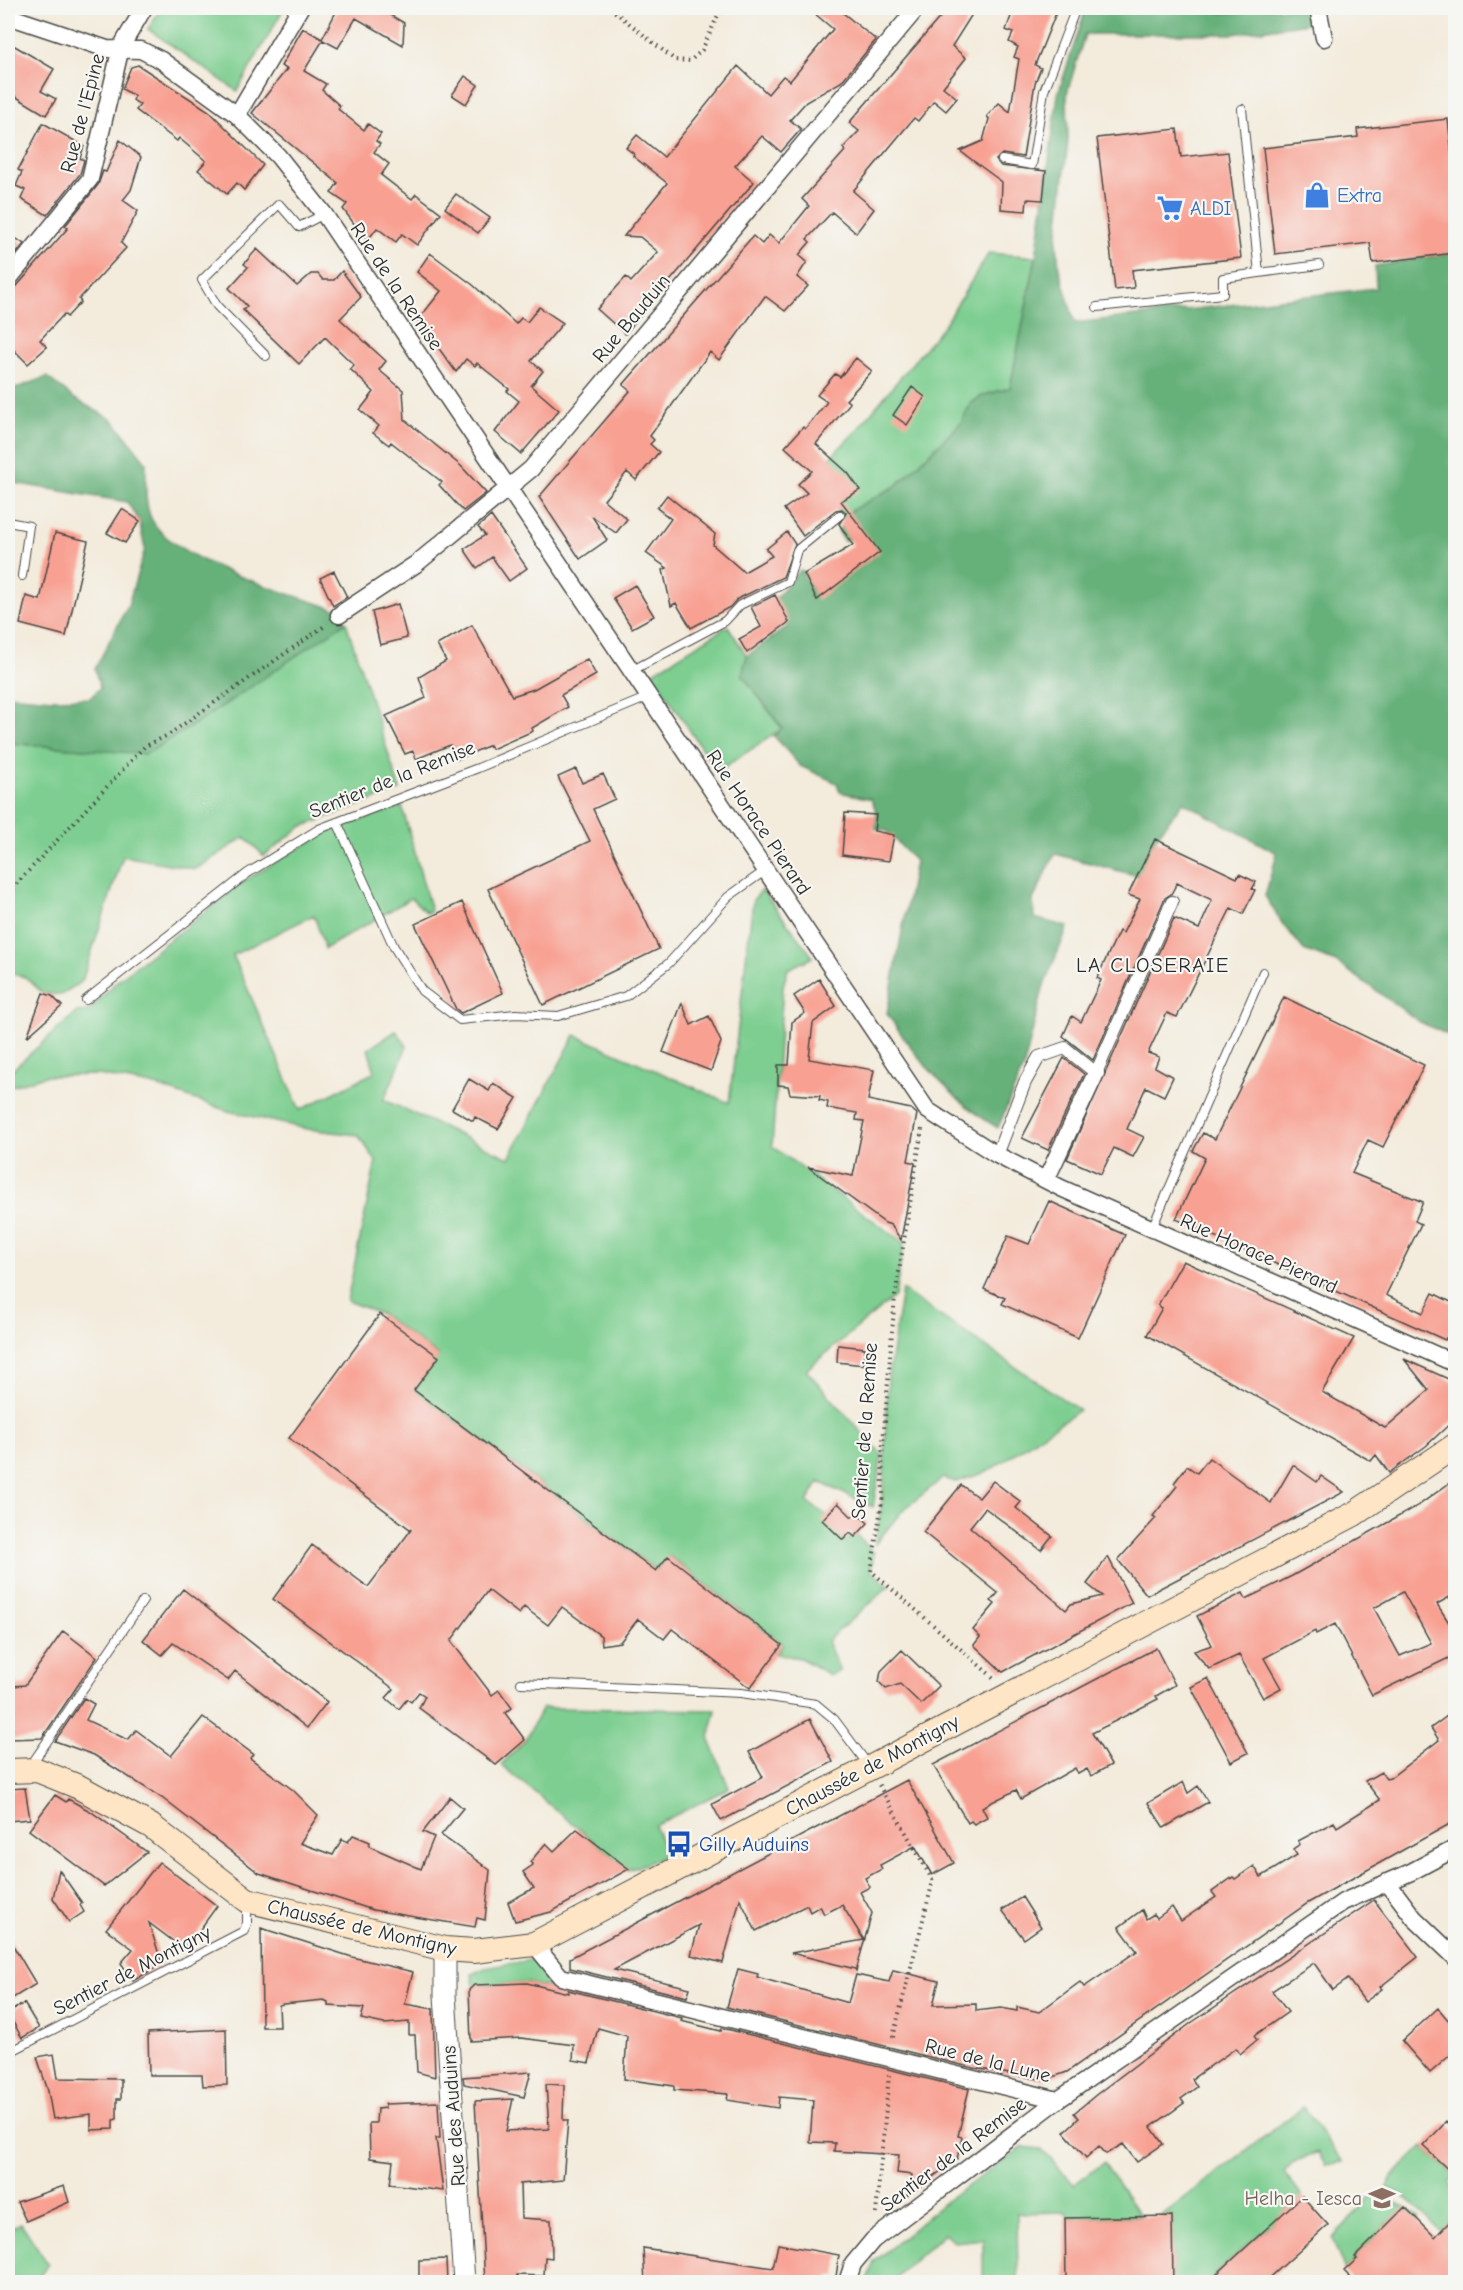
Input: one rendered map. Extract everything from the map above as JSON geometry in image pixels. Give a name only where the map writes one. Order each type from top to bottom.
[{"type":"main road","name":"Chaussée de Montigny","points":[[18,1771],[37,1770],[78,1787],[151,1826],[247,1900],[445,1949],[474,1952],[534,1944],[869,1766],[1354,1514],[1455,1445]]},
{"type":"street","name":"Rue de l'Epine","points":[[8,280],[90,179],[121,47],[144,8]]},
{"type":"street","points":[[237,115],[300,8]]},
{"type":"street","name":"Rue Bauduin","points":[[339,615],[416,564],[531,469],[917,8]]},
{"type":"street","points":[[1318,8],[1324,38]]},
{"type":"street","name":"Rue de la Remise","points":[[8,16],[107,49],[121,47],[141,50],[161,60],[237,115],[278,156],[324,214],[508,490]]},
{"type":"street","name":"Rue Horace Pierard","points":[[508,490],[633,670],[648,697],[927,1110],[997,1155],[1046,1180],[1455,1364]]},
{"type":"street","points":[[1046,1180],[1172,902]]},
{"type":"street","points":[[997,1155],[1025,1082],[1039,1057],[1065,1048],[1096,1073]]},
{"type":"street","name":"Rue de la Lune","points":[[534,1944],[561,1977],[1058,2100],[1343,1902],[1411,1872],[1455,1848]]},
{"type":"street","points":[[1386,1882],[1414,1918],[1455,1958]]},
{"type":"street","name":"Rue des Auduins","points":[[445,1949],[445,1995],[464,2283]]},
{"type":"street","name":"Sentier de la Remise","points":[[847,2283],[853,2264],[873,2240],[1058,2100]]},
{"type":"lane","points":[[1002,160],[1032,165],[1044,91],[1076,8]]},
{"type":"lane","points":[[1242,109],[1259,273]]},
{"type":"lane","points":[[266,356],[217,306],[202,280],[279,204],[299,227],[324,214]]},
{"type":"lane","points":[[1097,308],[1223,294],[1223,278],[1320,265]]},
{"type":"lane","points":[[633,670],[724,621],[740,605],[788,582],[797,550],[840,515]]},
{"type":"lane","points":[[8,522],[29,526],[22,576]]},
{"type":"lane","name":"Sentier de la Remise","points":[[86,1000],[248,873],[319,829],[648,697]]},
{"type":"lane","points":[[337,822],[394,947],[422,991],[460,1020],[515,1014],[558,1016],[626,996],[669,963],[728,897],[766,869]]},
{"type":"lane","points":[[1152,1228],[1263,972]]},
{"type":"lane","points":[[18,1771],[143,1601]]},
{"type":"lane","points":[[521,1683],[741,1693],[816,1704],[834,1719],[869,1766]]},
{"type":"lane","name":"Sentier de Montigny","points":[[8,2053],[244,1931],[247,1923],[247,1900]]},
{"type":"path","points":[[610,8],[617,9],[675,60],[690,61],[702,50],[719,13],[732,8]]},
{"type":"path","points":[[717,8],[719,13]]},
{"type":"path","points":[[8,893],[144,747],[168,735],[215,704],[339,615]]},
{"type":"path","name":"Sentier de la Remise","points":[[927,1110],[895,1296],[882,1455],[883,1495],[871,1571],[1011,1692]]},
{"type":"path","name":"Sentier de la Remise","points":[[869,1766],[933,1881],[888,2057],[889,2075],[873,2240]]},
{"type":"green space","points":[[161,8],[284,8],[237,91],[148,29]]},
{"type":"green space","points":[[1086,8],[1204,8],[1223,13],[1237,11],[1238,8],[1305,8],[1309,23],[1233,34],[1085,34],[1067,93],[1068,140],[1057,242],[1059,269],[1075,323],[1376,288],[1375,266],[1455,253],[1455,1038],[1420,1022],[1336,962],[1304,950],[1282,923],[1265,896],[1277,853],[1183,802],[1155,839],[1139,876],[1055,854],[1033,900],[1034,918],[1068,927],[1043,988],[1024,1066],[998,1128],[950,1092],[910,1046],[887,1013],[915,861],[886,830],[876,829],[877,813],[871,799],[840,792],[837,783],[800,766],[774,736],[782,728],[742,674],[747,656],[788,626],[776,598],[800,570],[805,572],[812,590],[858,567],[857,536],[844,541],[838,531],[852,510],[896,486],[961,423],[971,403],[984,395],[1010,388],[1036,257],[1058,94]]},
{"type":"green space","points":[[989,253],[1036,257],[1010,388],[984,395],[971,403],[961,423],[896,486],[852,510],[844,521],[816,472],[856,431],[944,325]]},
{"type":"green space","points":[[47,377],[75,399],[113,420],[146,462],[147,505],[151,518],[163,534],[206,562],[262,585],[335,609],[346,622],[206,717],[146,754],[8,743],[8,695],[53,699],[90,698],[100,688],[95,669],[128,605],[145,549],[139,520],[127,502],[8,482],[8,391]]},
{"type":"green space","points":[[346,622],[400,790],[301,827],[264,856],[245,837],[196,869],[123,856],[82,981],[61,995],[43,993],[25,977],[8,973],[8,743],[146,754],[206,717]]},
{"type":"green space","points":[[728,626],[747,656],[742,674],[782,729],[717,772],[652,673]]},
{"type":"green space","points":[[402,806],[431,911],[427,913],[411,898],[325,949],[314,915],[233,955],[300,1110],[375,1072],[368,1049],[396,1031],[407,1046],[384,1100],[509,1158],[575,1035],[729,1103],[753,900],[762,890],[813,957],[788,969],[783,986],[772,1146],[904,1243],[895,1296],[806,1370],[882,1455],[873,1507],[819,1482],[807,1502],[828,1516],[845,1541],[857,1535],[874,1553],[871,1571],[889,1586],[827,1641],[840,1671],[830,1675],[800,1658],[776,1654],[783,1644],[669,1556],[656,1570],[414,1390],[439,1356],[381,1314],[347,1301],[376,1161],[358,1135],[307,1129],[228,1111],[156,1086],[99,1075],[45,1076],[8,1087],[8,1062],[12,1070],[77,1012],[89,1011],[117,981],[247,879],[325,833]]},
{"type":"green space","points":[[902,1290],[1079,1410],[987,1472],[956,1482],[943,1478],[902,1511],[875,1544],[883,1495],[888,1379]]},
{"type":"green space","points":[[542,1708],[716,1710],[709,1738],[729,1788],[654,1826],[668,1855],[629,1870],[501,1765],[525,1740]]},
{"type":"green space","points":[[536,1959],[549,1988],[528,1983],[474,1985],[472,1974],[485,1968]]},
{"type":"green space","points":[[1303,2107],[1343,2162],[1326,2165],[1318,2152],[1292,2163],[1284,2172],[1302,2197],[1214,2275],[1219,2282],[1173,2282],[1172,2216],[1161,2216]]},
{"type":"green space","points":[[1423,2146],[1455,2177],[1449,2183],[1455,2190],[1455,2216],[1441,2231],[1411,2202],[1386,2188],[1392,2177]]},
{"type":"green space","points":[[1023,2147],[1041,2149],[1074,2184],[1104,2163],[1140,2216],[1068,2218],[1066,2212],[1017,2213],[1018,2282],[983,2282],[983,2239],[955,2242],[944,2234],[906,2267],[894,2282],[866,2282],[874,2262],[946,2201]]},
{"type":"green space","points":[[1380,2196],[1406,2207],[1420,2218],[1419,2221],[1404,2209],[1354,2257],[1356,2259],[1345,2271],[1332,2239],[1370,2197]]},
{"type":"green space","points":[[21,2223],[48,2264],[36,2282],[8,2282],[8,2230]]},
{"type":"building","points":[[338,8],[378,8],[404,23],[403,45],[356,18],[338,48],[323,40],[304,71],[326,84],[322,90],[340,106],[338,109],[364,130],[368,124],[381,134],[376,141],[380,144],[374,152],[389,164],[381,175],[412,199],[416,194],[441,213],[417,245],[402,234],[396,242],[377,228],[367,241],[343,209],[347,204],[331,193],[338,183],[252,113],[287,69],[281,66],[303,28],[322,39]]},
{"type":"building","points":[[808,8],[837,8],[876,40],[841,82],[806,102],[790,120],[801,129],[781,152],[762,136],[735,166],[754,182],[625,334],[597,309],[626,277],[631,282],[658,252],[640,237],[624,236],[667,183],[626,148],[637,135],[664,157],[738,66],[768,94],[783,76],[790,81],[833,29]]},
{"type":"building","points":[[948,8],[976,8],[952,46],[966,58],[943,87],[957,98],[946,111],[934,101],[918,121],[914,118],[853,191],[874,209],[856,233],[832,212],[807,239],[810,242],[799,255],[807,262],[797,277],[808,286],[785,311],[765,296],[719,360],[710,352],[650,436],[654,440],[650,444],[659,452],[636,480],[627,472],[604,500],[627,519],[616,533],[592,516],[607,540],[580,559],[539,497],[630,391],[623,385],[753,236],[762,244],[769,235],[779,243],[809,206],[802,199],[845,151],[843,148],[859,131],[849,123]]},
{"type":"building","points":[[1014,8],[1058,8],[1035,65],[1041,68],[1035,83],[1023,157],[1002,154],[996,160],[1001,166],[1046,171],[1043,200],[1027,199],[1026,211],[1001,209],[1002,182],[960,151],[983,141],[989,119],[987,116],[999,103],[1010,112],[1019,59],[1014,57],[1018,47],[1009,42],[1013,33],[1006,30]]},
{"type":"building","points":[[8,42],[54,69],[41,91],[56,99],[46,115],[8,92]]},
{"type":"building","points":[[138,65],[209,111],[263,165],[244,190],[237,183],[227,194],[198,170],[206,161],[179,138],[177,141],[136,110],[140,105],[133,100],[135,96],[122,89],[131,67]]},
{"type":"building","points":[[465,76],[478,85],[466,104],[452,95]]},
{"type":"building","points":[[1448,119],[1455,184],[1455,253],[1373,263],[1370,243],[1275,254],[1263,148],[1358,137],[1357,129]]},
{"type":"building","points":[[43,123],[84,146],[80,158],[84,160],[80,174],[47,215],[21,199],[25,190],[16,186],[22,172],[18,170]]},
{"type":"building","name":"ALDI","points":[[1177,129],[1181,157],[1228,152],[1241,258],[1132,270],[1134,288],[1115,290],[1097,138]]},
{"type":"building","points":[[120,140],[141,157],[131,190],[123,200],[138,211],[121,243],[126,248],[79,299],[81,302],[67,317],[64,314],[40,340],[47,347],[28,364],[8,344],[8,290],[16,287],[68,228],[65,226],[98,185],[103,171],[106,172]]},
{"type":"building","points":[[456,194],[490,218],[478,233],[445,208]]},
{"type":"building","points":[[8,233],[24,244],[8,264]]},
{"type":"building","points":[[257,249],[297,286],[311,274],[318,274],[323,280],[334,280],[342,271],[361,297],[340,319],[386,361],[379,370],[403,390],[405,420],[461,466],[486,493],[463,511],[439,485],[442,482],[391,442],[389,445],[373,433],[379,426],[360,410],[374,392],[350,369],[354,365],[325,337],[299,364],[243,310],[247,306],[229,288],[248,267],[244,264]]},
{"type":"building","points":[[430,253],[473,285],[516,324],[521,318],[527,322],[539,307],[563,323],[531,361],[543,371],[531,386],[559,410],[521,454],[495,432],[519,401],[507,391],[509,389],[477,363],[475,366],[466,359],[456,372],[418,320],[441,291],[417,272]]},
{"type":"building","points":[[856,358],[872,371],[846,400],[850,403],[816,444],[848,473],[860,490],[841,501],[880,552],[817,600],[804,574],[853,545],[839,524],[846,513],[842,509],[836,510],[803,536],[784,509],[807,493],[798,484],[812,471],[785,447],[803,427],[805,429],[827,402],[817,395],[835,374],[840,377]]},
{"type":"building","points":[[912,387],[925,397],[907,425],[893,415]]},
{"type":"building","points":[[667,495],[715,534],[713,545],[744,572],[772,556],[766,549],[787,532],[795,544],[783,577],[737,599],[730,607],[691,628],[676,603],[671,606],[663,570],[667,568],[646,553],[671,519],[657,508]]},
{"type":"building","points":[[122,509],[140,521],[125,543],[107,533]]},
{"type":"building","points":[[491,516],[527,568],[509,581],[492,557],[477,568],[464,549],[485,535],[478,527]]},
{"type":"building","points":[[55,533],[88,541],[66,636],[20,624],[26,596],[40,600]]},
{"type":"building","points":[[334,571],[347,597],[333,606],[320,578]]},
{"type":"building","points":[[635,585],[654,616],[632,628],[613,598]]},
{"type":"building","points":[[775,595],[789,622],[747,653],[739,639],[761,627],[751,607]]},
{"type":"building","points":[[398,604],[407,638],[380,645],[372,612]]},
{"type":"building","points":[[472,625],[512,696],[534,689],[587,659],[596,675],[561,695],[568,707],[532,728],[533,731],[492,749],[490,745],[456,760],[450,745],[416,759],[413,751],[405,754],[386,716],[426,698],[419,677],[446,661],[437,645]]},
{"type":"building","points":[[576,769],[582,783],[603,774],[615,799],[593,809],[659,949],[543,1005],[488,889],[590,841],[558,777]]},
{"type":"building","points":[[845,813],[876,815],[874,831],[894,835],[889,861],[842,855]]},
{"type":"building","points":[[1155,839],[1237,878],[1239,874],[1256,882],[1252,889],[1255,890],[1243,914],[1231,908],[1177,1017],[1167,1013],[1148,1053],[1159,1057],[1155,1067],[1173,1077],[1164,1096],[1146,1087],[1127,1129],[1144,1137],[1133,1157],[1114,1148],[1101,1174],[1067,1159],[1174,918],[1199,929],[1212,900],[1177,883],[1171,894],[1165,898],[1093,1060],[1063,1036],[1072,1016],[1081,1022],[1101,980],[1097,978],[1119,931],[1123,933],[1140,899],[1128,895]]},
{"type":"building","points":[[462,902],[503,993],[461,1013],[456,1009],[415,924]]},
{"type":"building","points":[[819,979],[836,1006],[813,1023],[809,1059],[874,1070],[868,1100],[911,1109],[917,1114],[908,1161],[915,1163],[901,1240],[891,1225],[808,1167],[853,1176],[864,1121],[856,1120],[857,1113],[827,1108],[828,1102],[819,1100],[820,1096],[790,1094],[788,1086],[778,1085],[778,1065],[789,1065],[792,1022],[805,1013],[794,996]]},
{"type":"building","points":[[43,993],[52,996],[62,1006],[27,1037]]},
{"type":"building","points":[[1284,997],[1424,1065],[1383,1147],[1368,1140],[1352,1173],[1423,1202],[1415,1221],[1421,1224],[1386,1295],[1423,1313],[1433,1293],[1455,1304],[1455,1342],[1446,1338],[1445,1340],[1176,1219],[1205,1158],[1193,1151],[1203,1133],[1215,1139]]},
{"type":"building","points":[[682,1003],[691,1025],[709,1016],[721,1042],[711,1071],[663,1052]]},
{"type":"building","points":[[1064,1058],[1084,1074],[1048,1150],[1022,1138]]},
{"type":"building","points":[[469,1079],[489,1091],[493,1083],[517,1098],[498,1129],[475,1117],[473,1121],[452,1109]]},
{"type":"building","points":[[1049,1201],[1125,1235],[1078,1338],[1002,1304],[1005,1298],[984,1289],[1008,1236],[1029,1244]]},
{"type":"building","points":[[1183,1261],[1354,1338],[1322,1392],[1385,1428],[1429,1390],[1404,1359],[1455,1382],[1455,1419],[1426,1446],[1389,1473],[1376,1455],[1371,1461],[1147,1335],[1162,1308],[1158,1305]]},
{"type":"building","points":[[380,1314],[439,1357],[414,1390],[656,1571],[668,1556],[782,1645],[750,1688],[672,1629],[664,1639],[638,1619],[620,1642],[602,1645],[601,1636],[562,1607],[548,1625],[524,1607],[519,1614],[488,1590],[451,1641],[492,1695],[499,1690],[512,1708],[505,1713],[525,1740],[496,1765],[419,1708],[425,1696],[419,1692],[411,1702],[407,1699],[399,1709],[386,1698],[394,1689],[273,1599],[312,1545],[368,1587],[411,1530],[289,1438]]},
{"type":"building","points":[[838,1345],[865,1348],[864,1365],[837,1362]]},
{"type":"building","points":[[1209,1458],[1271,1503],[1293,1465],[1317,1482],[1321,1476],[1344,1492],[1147,1595],[1118,1560],[1156,1518],[1153,1516],[1177,1486],[1174,1483],[1187,1466],[1197,1473]]},
{"type":"building","points":[[1455,1479],[1455,1594],[1437,1604],[1455,1632],[1455,1655],[1372,1695],[1335,1624],[1316,1634],[1315,1631],[1264,1658],[1281,1688],[1263,1698],[1239,1655],[1209,1669],[1194,1651],[1212,1645],[1197,1616],[1243,1593],[1246,1599],[1292,1576],[1419,1505]],"holes":[[[1403,1592],[1431,1643],[1400,1656],[1374,1608]]]},
{"type":"building","points":[[993,1481],[1021,1502],[1016,1508],[1052,1536],[1041,1550],[985,1508],[970,1527],[1066,1610],[1071,1604],[1102,1596],[1087,1584],[1108,1557],[1132,1603],[1003,1672],[974,1645],[980,1637],[973,1630],[995,1604],[991,1601],[998,1593],[923,1532],[961,1485],[979,1498]]},
{"type":"building","points":[[838,1503],[852,1517],[856,1512],[868,1523],[855,1537],[850,1533],[843,1540],[822,1520]]},
{"type":"building","points":[[183,1589],[327,1702],[307,1728],[235,1671],[228,1680],[173,1643],[162,1655],[143,1640]]},
{"type":"building","points":[[63,1631],[97,1657],[42,1738],[8,1739],[8,1693],[13,1693],[13,1686],[25,1685]]},
{"type":"building","points":[[1156,1648],[1175,1685],[1156,1696],[1158,1699],[1092,1733],[1111,1765],[1091,1776],[1087,1769],[1078,1774],[1075,1768],[1021,1799],[1016,1790],[982,1807],[987,1817],[974,1824],[971,1821],[968,1823],[933,1765]]},
{"type":"building","points":[[902,1650],[939,1686],[921,1704],[900,1684],[886,1689],[879,1682],[881,1671]]},
{"type":"building","points":[[1208,1678],[1248,1753],[1231,1762],[1191,1687]]},
{"type":"building","points":[[84,1698],[94,1704],[86,1720],[128,1740],[136,1730],[171,1756],[203,1717],[253,1754],[250,1758],[293,1790],[318,1815],[300,1843],[333,1855],[342,1839],[348,1842],[353,1835],[370,1842],[369,1846],[421,1869],[434,1837],[423,1832],[450,1797],[463,1808],[441,1835],[490,1870],[485,1920],[477,1918],[475,1927],[373,1910],[259,1873],[162,1798],[94,1755],[55,1741]]},
{"type":"building","points":[[1447,1716],[1455,1727],[1455,1821],[1308,1903],[1067,2072],[1045,2080],[974,2068],[727,2007],[738,1969],[758,1974],[757,1977],[848,2003],[856,1975],[889,1982],[893,1970],[939,1981],[933,2005],[976,2004],[976,2011],[1001,2008],[1017,2011],[1017,2007],[1039,2012],[1080,1982],[1084,1987],[1137,1951],[1119,1927],[1142,1910],[1146,1919],[1154,1914],[1157,1918],[1172,1907],[1181,1921],[1216,1897],[1212,1892],[1233,1877],[1235,1879],[1254,1866],[1261,1877],[1297,1855],[1293,1849],[1300,1844],[1298,1841],[1334,1822],[1337,1827],[1380,1800],[1365,1781],[1381,1772],[1386,1779],[1390,1778],[1439,1740],[1431,1728]]},
{"type":"building","points":[[810,1719],[833,1762],[721,1821],[712,1804],[763,1777],[749,1752]]},
{"type":"building","points":[[907,1780],[954,1863],[932,1875],[915,1846],[880,1865],[882,1869],[865,1878],[870,1887],[860,1892],[872,1913],[856,1971],[791,1953],[864,1940],[842,1905],[824,1914],[820,1906],[810,1912],[807,1905],[756,1931],[740,1899],[723,1963],[691,1955],[699,1925],[614,1970],[690,1988],[687,1997],[570,1968],[570,1958]]},
{"type":"building","points":[[1183,1782],[1188,1793],[1198,1786],[1208,1802],[1164,1828],[1148,1803]]},
{"type":"building","points":[[25,1788],[30,1819],[8,1821],[8,1789]]},
{"type":"building","points":[[55,1795],[90,1811],[147,1852],[104,1886],[29,1830]]},
{"type":"building","points":[[577,1829],[629,1869],[551,1912],[515,1921],[508,1902],[534,1888],[523,1872],[533,1865],[530,1862],[546,1843],[554,1851]]},
{"type":"building","points":[[159,1862],[217,1906],[185,1950],[149,1923],[162,1964],[133,1981],[121,1963],[133,1949],[106,1929]]},
{"type":"building","points":[[59,1870],[82,1903],[80,1905],[84,1912],[69,1922],[53,1898]]},
{"type":"building","points":[[1022,1897],[1041,1927],[1024,1939],[1002,1910]]},
{"type":"building","points":[[1374,1900],[1418,1957],[1365,2002],[1348,1979],[1333,1990],[1314,1963],[1272,1991],[1288,2012],[1254,2036],[1257,2040],[1240,2054],[1236,2048],[1192,2079],[1197,2087],[1181,2099],[1184,2103],[1151,2127],[1163,2144],[1137,2162],[1123,2144],[1106,2154],[1099,2146],[1086,2158],[1064,2132],[1079,2118],[1074,2113],[1191,2023]]},
{"type":"building","points":[[261,1928],[352,1957],[413,1972],[405,2004],[433,2009],[435,2077],[417,2072],[415,2035],[409,2035],[409,2022],[384,2024],[361,2019],[364,2008],[328,2006],[328,2002],[324,2000],[283,2004],[279,2005],[280,2027],[262,2027]]},
{"type":"building","points":[[8,1937],[36,1984],[8,2001]]},
{"type":"building","points":[[527,1983],[568,1993],[568,1990],[682,2018],[681,2021],[721,2031],[722,2028],[969,2089],[958,2136],[962,2137],[957,2159],[907,2196],[912,2175],[897,2173],[899,2155],[834,2151],[835,2143],[810,2142],[813,2100],[779,2097],[778,2108],[727,2100],[728,2094],[674,2090],[674,2086],[624,2079],[627,2036],[598,2028],[589,2063],[573,2060],[574,2045],[521,2038],[471,2041],[469,1990],[474,1985]]},
{"type":"building","points":[[24,2003],[39,2028],[22,2038],[8,2013]]},
{"type":"building","points":[[1438,2008],[1455,2028],[1455,2051],[1430,2073],[1402,2041]]},
{"type":"building","points":[[226,2029],[227,2085],[203,2086],[202,2075],[149,2075],[148,2033]]},
{"type":"building","points":[[54,2054],[58,2078],[121,2079],[121,2099],[117,2099],[117,2119],[113,2120],[113,2129],[91,2130],[91,2114],[53,2119],[48,2091],[37,2057]]},
{"type":"building","points":[[531,2072],[524,2097],[464,2084],[463,2077]]},
{"type":"building","points":[[546,2084],[564,2085],[563,2120],[568,2120],[563,2180],[520,2184],[521,2218],[551,2220],[552,2258],[545,2257],[544,2276],[517,2275],[517,2283],[485,2283],[475,2101],[513,2099],[506,2131],[549,2129]]},
{"type":"building","points":[[438,2102],[440,2138],[436,2138],[443,2191],[390,2184],[393,2161],[370,2158],[369,2123],[376,2123],[377,2109],[385,2108],[385,2104]]},
{"type":"building","points":[[1446,2122],[1455,2131],[1455,2176],[1423,2146]]},
{"type":"building","points":[[64,2186],[69,2202],[26,2221],[17,2202]]},
{"type":"building","points":[[1302,2196],[1328,2225],[1264,2283],[1207,2283]]},
{"type":"building","points":[[1405,2207],[1435,2237],[1455,2216],[1455,2283],[1356,2283],[1344,2271]]},
{"type":"building","points":[[1172,2216],[1173,2283],[1066,2283],[1065,2218]]},
{"type":"building","points":[[778,2244],[839,2255],[836,2277],[829,2277],[828,2283],[645,2283],[643,2248],[773,2268]]},
{"type":"building","points":[[446,2259],[447,2283],[419,2283],[419,2260]]},
{"type":"place","name":"Extra","points":[[1317,195]]},
{"type":"place","name":"ALDI","points":[[1170,208]]},
{"type":"place","name":"Gilly Auduins","points":[[679,1844]]},
{"type":"place","name":"Helha - Iesca","points":[[1382,2198]]},
{"type":"district","name":"LA CLOSERAIE","points":[[1153,965]]}]
